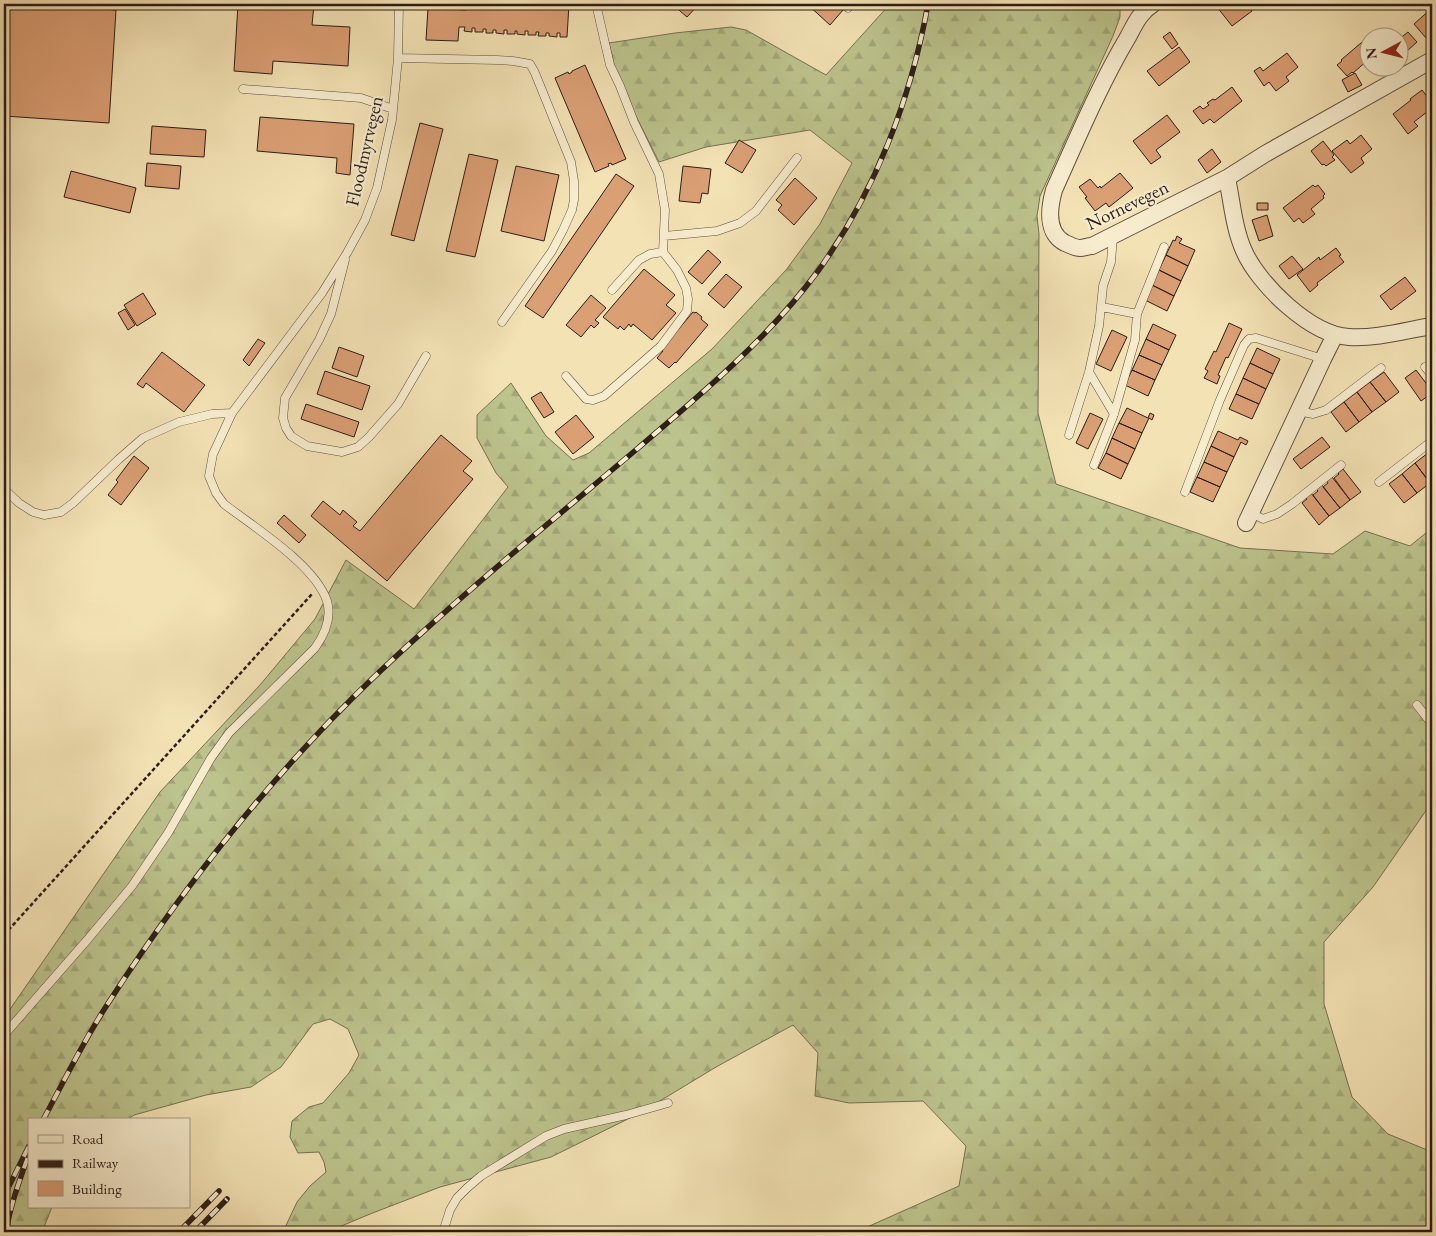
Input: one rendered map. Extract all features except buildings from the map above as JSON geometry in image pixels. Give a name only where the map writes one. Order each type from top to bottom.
[{"type":"street","name":"Nornevegen","points":[[1146,6],[1119,51],[1092,106],[1050,203],[1049,215],[1056,236],[1062,241],[1079,248],[1092,246],[1227,178],[1265,154],[1432,60]]},
{"type":"street","points":[[1227,178],[1243,250],[1256,272],[1282,300],[1304,318],[1335,335],[1350,337],[1367,337],[1432,326]]},
{"type":"street","points":[[1248,518],[1335,335]]},
{"type":"lane","name":"Floodmyrvegen","points":[[320,585],[295,558],[224,504],[216,493],[209,476],[213,454],[232,413],[322,293],[365,220],[376,188],[392,120],[398,58],[399,4]]},
{"type":"lane","points":[[566,376],[586,399],[593,400],[604,396],[661,346],[687,312],[688,299],[686,288],[677,270],[663,252],[665,210],[659,174],[610,65],[596,4]]},
{"type":"lane","points":[[398,58],[513,61],[530,64],[566,148],[571,162],[574,181],[572,210],[552,250],[502,322]]},
{"type":"lane","points":[[243,89],[361,98],[393,109]]},
{"type":"lane","points":[[664,236],[717,231],[740,223],[756,212],[797,158]]},
{"type":"lane","points":[[1069,435],[1089,372],[1099,326],[1103,286],[1111,262],[1113,236]]},
{"type":"lane","points":[[1094,465],[1114,414],[1135,340],[1137,314],[1164,247]]},
{"type":"lane","points":[[612,290],[639,260],[650,254],[663,252]]},
{"type":"lane","points":[[347,253],[331,314],[319,340],[285,398],[284,418],[286,428],[291,436],[307,446],[316,448],[342,452],[358,447],[398,404],[426,356]]},
{"type":"lane","points":[[1102,307],[1137,314]]},
{"type":"lane","points":[[1185,492],[1220,400],[1244,345],[1249,339],[1256,338],[1323,359]]},
{"type":"lane","points":[[1425,367],[1432,376]]},
{"type":"lane","points":[[1298,411],[1313,414],[1326,410],[1381,368]]},
{"type":"lane","points":[[1089,372],[1114,414]]},
{"type":"lane","points":[[4,489],[32,512],[44,514],[61,512],[143,438],[179,422],[212,414],[232,413]]},
{"type":"lane","points":[[1380,482],[1432,441]]},
{"type":"lane","points":[[1248,518],[1263,519],[1277,514],[1340,465]]},
{"type":"lane","points":[[4,1036],[132,886],[168,833],[211,758],[230,733],[315,648],[325,634],[328,620],[328,603],[320,585]]},
{"type":"lane","points":[[1417,704],[1432,724]]},
{"type":"lane","points":[[443,1232],[450,1210],[457,1198],[467,1188],[482,1176],[546,1136],[564,1129],[668,1103]]},
{"type":"path","points":[[4,935],[320,585]]},
{"type":"green space","points":[[890,4],[1118,4],[1120,6],[1120,17],[1113,36],[1040,196],[1037,216],[1039,234],[1038,413],[1056,484],[1240,548],[1333,554],[1365,531],[1410,546],[1432,528],[1432,802],[1373,887],[1324,942],[1324,1004],[1352,1097],[1388,1134],[1432,1152],[1432,1232],[856,1232],[959,1186],[966,1146],[923,1101],[849,1103],[815,1096],[818,1053],[793,1025],[716,1067],[640,1113],[551,1157],[440,1187],[327,1232],[283,1232],[297,1202],[310,1186],[326,1172],[319,1152],[298,1153],[290,1137],[292,1121],[309,1107],[323,1103],[349,1073],[359,1055],[348,1029],[330,1019],[313,1024],[281,1067],[251,1087],[206,1095],[134,1115],[130,1118],[28,1118],[28,1208],[52,1208],[42,1232],[4,1232],[4,1018],[160,792],[260,685],[315,619],[346,560],[414,609],[508,487],[496,473],[477,438],[477,415],[511,383],[546,436],[573,460],[589,453],[712,349],[786,270],[820,224],[852,163],[810,130],[706,147],[659,162],[617,78],[609,43],[731,27],[746,30],[826,75]]},
{"type":"railway","points":[[44,1118],[107,1005],[166,918],[230,834],[299,754],[335,715],[437,619],[709,387],[777,320],[818,271],[857,209],[888,144],[912,75],[928,4]]},
{"type":"railway","points":[[4,1196],[28,1148]]},
{"type":"railway","points":[[6,1232],[13,1202],[28,1157]]},
{"type":"railway","points":[[179,1232],[219,1191]]},
{"type":"railway","points":[[195,1232],[227,1199]]}]
